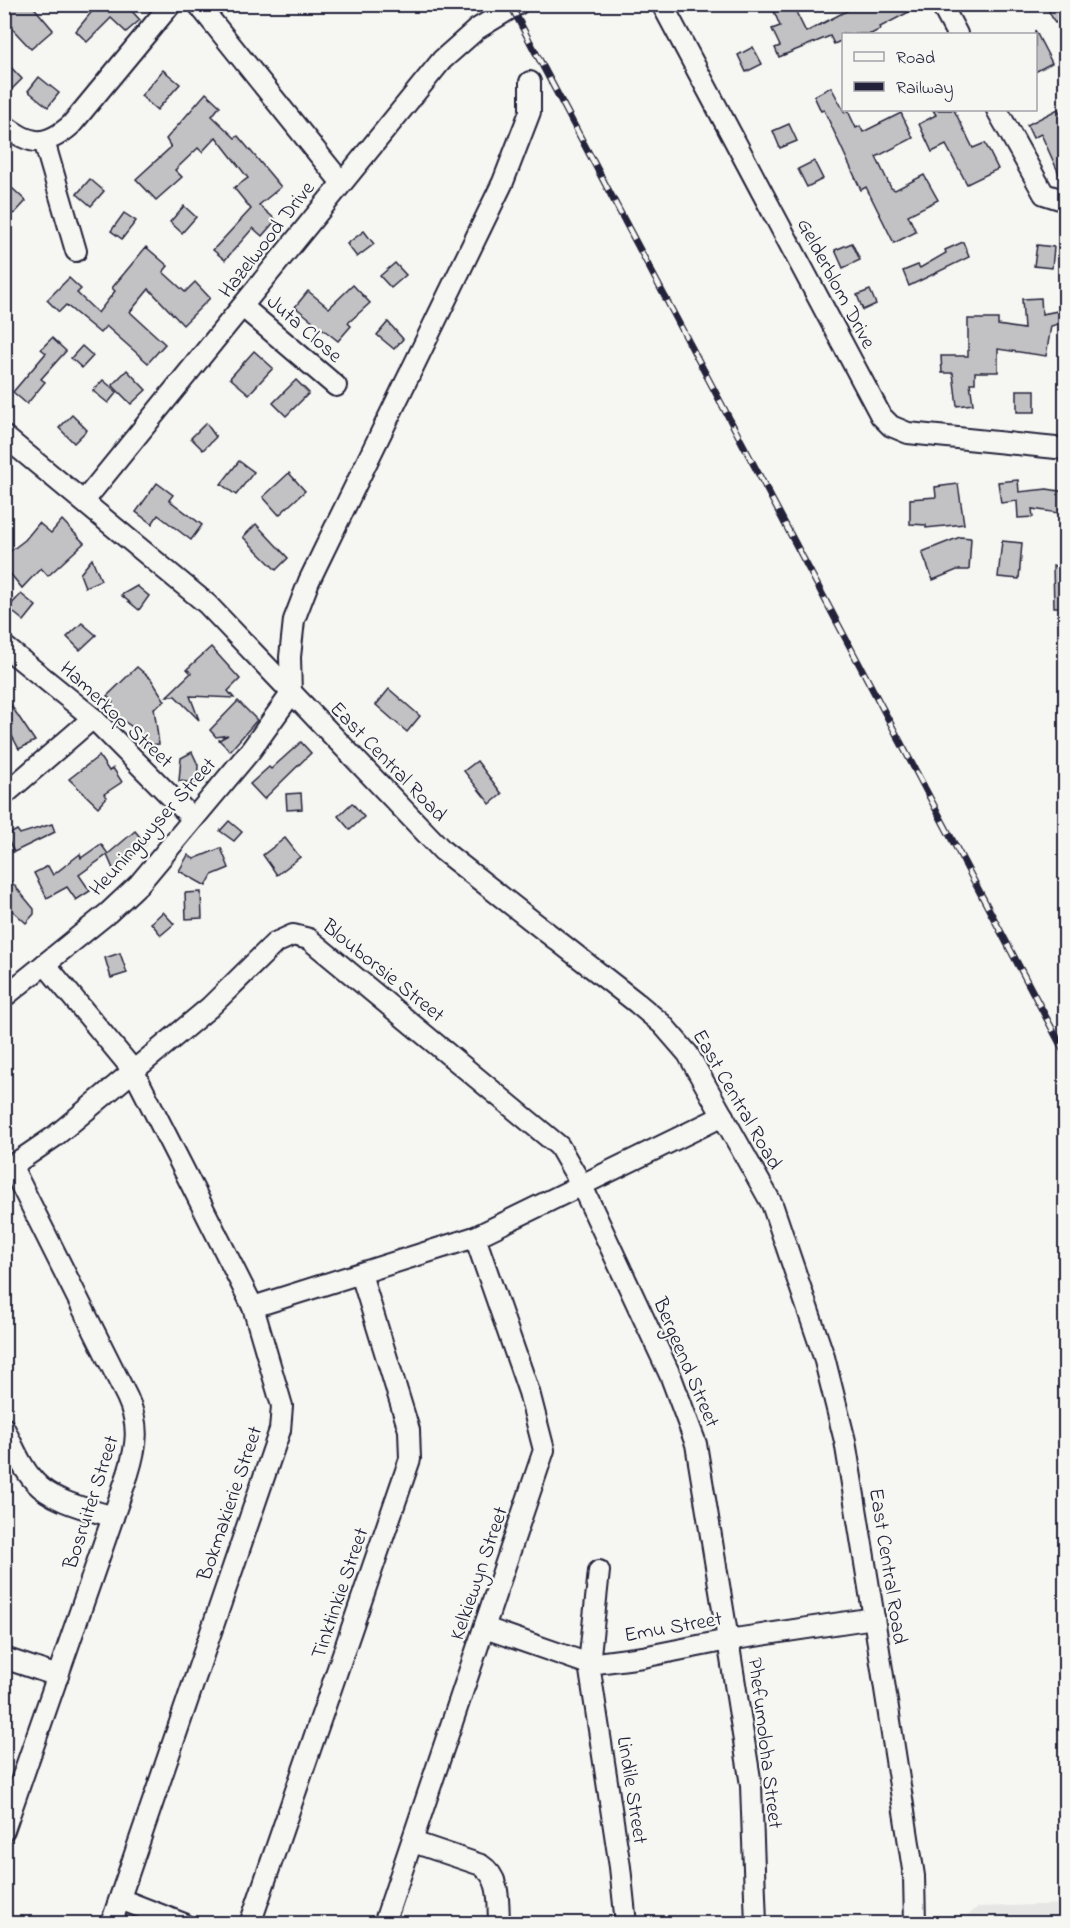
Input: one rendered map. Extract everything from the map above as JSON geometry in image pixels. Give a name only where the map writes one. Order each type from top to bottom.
[{"type":"street","points":[[4,125],[19,136],[39,142],[60,134],[71,124],[171,4]]},
{"type":"street","name":"Hazelwood Drive","points":[[84,501],[243,307],[341,182],[198,4]]},
{"type":"street","points":[[341,182],[442,60],[477,29],[518,4]]},
{"type":"street","name":"Gelderblom Drive","points":[[662,4],[849,357],[886,422],[898,430],[929,437],[1065,449]]},
{"type":"street","points":[[941,4],[956,33]]},
{"type":"street","points":[[291,694],[290,657],[294,620],[305,591],[503,182],[530,112],[530,82]]},
{"type":"street","points":[[998,111],[1044,194],[1065,201]]},
{"type":"street","points":[[44,141],[76,251]]},
{"type":"street","name":"Juta Close","points":[[243,307],[336,386]]},
{"type":"street","name":"East Central Road","points":[[4,436],[207,604],[443,852],[662,1024],[688,1054],[772,1204],[824,1357],[845,1441],[874,1618],[914,1876],[915,1923]]},
{"type":"street","name":"Hamerkop Street","points":[[4,646],[93,718],[193,819]]},
{"type":"street","name":"Heuningwyser Street","points":[[4,997],[139,884],[251,750],[291,694]]},
{"type":"street","points":[[4,795],[93,718]]},
{"type":"street","name":"Blouborsie Street","points":[[8,1169],[54,1137],[210,1007],[274,943],[284,937],[301,935],[541,1128],[559,1146],[581,1184]]},
{"type":"street","name":"Bokmakierie Street","points":[[45,964],[133,1070],[253,1307],[282,1406],[280,1430],[111,1923]]},
{"type":"street","points":[[253,1307],[475,1237],[723,1116]]},
{"type":"street","name":"Bosruiter Street","points":[[4,1830],[137,1445],[136,1420],[8,1169]]},
{"type":"street","name":"Bergeend Street","points":[[581,1184],[692,1426],[728,1640]]},
{"type":"street","name":"Kelkiewyn Street","points":[[384,1923],[544,1450],[529,1392],[475,1237]]},
{"type":"street","name":"Tinktinkie Street","points":[[250,1923],[410,1459],[409,1430],[361,1274]]},
{"type":"street","points":[[4,1428],[36,1484],[64,1499],[112,1517]]},
{"type":"street","name":"Lindile Street","points":[[599,1571],[589,1664],[620,1868],[626,1923]]},
{"type":"street","name":"Emu Street","points":[[485,1628],[589,1664],[643,1658],[728,1640],[874,1618]]},
{"type":"street","name":"Phefumoloha Street","points":[[728,1640],[751,1785],[756,1923]]},
{"type":"street","points":[[4,1658],[58,1676]]},
{"type":"street","points":[[413,1842],[489,1871],[496,1881],[499,1923]]},
{"type":"street","points":[[120,1899],[184,1923]]},
{"type":"shaded area","points":[[1065,1904],[1065,1923],[958,1923],[978,1907]]},
{"type":"building","points":[[4,4],[31,4],[53,30],[31,49],[4,20]]},
{"type":"building","points":[[98,4],[131,4],[128,7],[140,20],[126,32],[111,18],[87,42],[76,31]]},
{"type":"building","points":[[771,4],[792,4],[806,32],[860,4],[924,4],[873,33],[842,33],[842,40],[834,44],[830,36],[779,57],[775,48],[780,46],[772,29],[780,26]]},
{"type":"building","points":[[1045,4],[1065,4],[1065,18],[1055,23]]},
{"type":"building","points":[[1037,34],[1052,63],[1037,71]]},
{"type":"building","points":[[753,47],[762,64],[746,72],[738,55]]},
{"type":"building","points":[[4,60],[22,79],[12,89],[4,81]]},
{"type":"building","points":[[163,70],[180,84],[157,110],[141,96]]},
{"type":"building","points":[[39,77],[59,93],[48,107],[28,91]]},
{"type":"building","points":[[831,87],[842,111],[845,113],[848,111],[856,128],[860,126],[863,132],[901,113],[913,138],[876,157],[891,188],[895,190],[924,175],[938,200],[908,215],[916,232],[894,243],[866,187],[861,190],[824,110],[821,111],[814,96]]},
{"type":"building","points":[[206,93],[220,106],[212,116],[235,138],[238,136],[281,187],[259,205],[276,220],[262,236],[253,228],[225,260],[213,250],[251,209],[234,188],[248,178],[216,137],[202,152],[198,148],[175,170],[182,177],[156,200],[136,179],[171,147],[166,139]]},
{"type":"building","points":[[1058,109],[1065,125],[1065,187],[1041,134],[1033,138],[1027,125]]},
{"type":"building","points":[[934,111],[954,111],[973,148],[985,143],[998,169],[967,184],[946,145],[932,152],[919,124],[936,115]]},
{"type":"building","points":[[789,124],[797,141],[780,148],[773,131]]},
{"type":"building","points":[[814,161],[823,179],[807,187],[798,169]]},
{"type":"building","points":[[90,179],[104,191],[91,206],[77,194]]},
{"type":"building","points":[[12,188],[26,201],[14,214],[4,205],[4,196]]},
{"type":"building","points":[[184,206],[196,217],[182,233],[170,222]]},
{"type":"building","points":[[124,213],[136,221],[122,239],[111,231]]},
{"type":"building","points":[[364,231],[374,244],[357,257],[347,244]]},
{"type":"building","points":[[963,242],[969,257],[909,286],[903,271],[918,265],[920,268],[946,253],[945,250]]},
{"type":"building","points":[[852,243],[860,260],[843,268],[835,250]]},
{"type":"building","points":[[1037,245],[1054,247],[1052,268],[1034,266]]},
{"type":"building","points":[[146,247],[168,266],[163,272],[185,292],[195,282],[210,298],[183,325],[149,289],[130,312],[165,344],[148,363],[106,326],[100,333],[66,305],[59,312],[47,300],[69,278],[81,289],[77,293],[98,313],[115,291],[112,288]]},
{"type":"building","points":[[395,263],[406,275],[391,288],[380,276]]},
{"type":"building","points":[[353,285],[370,303],[348,323],[351,326],[338,341],[295,307],[308,291],[329,308]]},
{"type":"building","points":[[870,290],[876,304],[863,310],[857,295]]},
{"type":"building","points":[[1041,298],[1042,314],[1063,310],[1065,322],[1051,326],[1046,356],[998,349],[998,372],[975,372],[975,383],[970,383],[973,404],[957,406],[953,373],[942,373],[941,356],[968,356],[968,319],[998,319],[998,325],[1024,329],[1022,299]]},
{"type":"building","points":[[388,322],[403,339],[394,349],[377,335]]},
{"type":"building","points":[[52,338],[66,351],[41,379],[45,382],[27,404],[13,392],[46,353],[41,349]]},
{"type":"building","points":[[82,346],[93,356],[82,368],[71,358]]},
{"type":"building","points":[[254,351],[273,368],[249,394],[230,378]]},
{"type":"building","points":[[127,370],[146,390],[131,404],[112,385]]},
{"type":"building","points":[[103,380],[117,392],[108,403],[93,391]]},
{"type":"building","points":[[296,380],[309,393],[286,416],[273,403]]},
{"type":"building","points":[[1017,390],[1035,390],[1035,412],[1017,412]]},
{"type":"building","points":[[72,415],[87,430],[74,443],[59,428]]},
{"type":"building","points":[[206,423],[216,437],[203,450],[191,438]]},
{"type":"building","points":[[239,461],[254,472],[236,495],[221,484]]},
{"type":"building","points":[[289,473],[305,491],[279,515],[263,497]]},
{"type":"building","points":[[1018,480],[1019,492],[1047,489],[1065,492],[1065,514],[1032,509],[1033,517],[1018,518],[1017,501],[1001,503],[998,482]]},
{"type":"building","points":[[157,483],[173,495],[169,500],[202,525],[191,540],[158,515],[152,524],[136,512]]},
{"type":"building","points":[[958,484],[964,524],[926,528],[926,525],[910,524],[910,499],[936,497],[935,487]]},
{"type":"building","points":[[62,520],[84,543],[48,576],[41,568],[22,588],[4,566],[4,556],[25,540],[39,523],[51,533]]},
{"type":"building","points":[[256,524],[288,558],[276,570],[243,537]]},
{"type":"building","points":[[960,537],[971,538],[969,570],[957,570],[933,580],[922,552]]},
{"type":"building","points":[[1002,541],[1022,543],[1019,579],[998,577]]},
{"type":"building","points":[[92,559],[101,580],[85,587],[80,574]]},
{"type":"building","points":[[1065,565],[1065,607],[1054,607],[1053,566]]},
{"type":"building","points":[[137,586],[149,596],[139,610],[121,595]]},
{"type":"building","points":[[21,594],[36,606],[24,621],[8,608]]},
{"type":"building","points":[[82,623],[96,635],[80,650],[67,637]]},
{"type":"building","points":[[211,647],[240,679],[228,691],[234,698],[190,696],[199,720],[175,696],[167,696],[191,673],[187,669]]},
{"type":"building","points":[[137,667],[151,679],[165,701],[154,708],[159,744],[142,746],[141,733],[106,709],[113,702],[107,696]]},
{"type":"building","points":[[389,689],[420,716],[407,732],[376,705]]},
{"type":"building","points":[[4,695],[35,741],[19,749],[4,721]]},
{"type":"building","points":[[238,701],[257,720],[230,751],[219,740],[228,735],[216,737],[210,730]]},
{"type":"building","points":[[301,742],[311,753],[264,799],[250,784]]},
{"type":"building","points":[[192,752],[198,765],[197,783],[179,781],[181,758]]},
{"type":"building","points":[[99,756],[109,771],[113,768],[122,782],[104,794],[107,797],[98,807],[69,779]]},
{"type":"building","points":[[477,761],[502,794],[490,804],[464,771]]},
{"type":"building","points":[[301,793],[302,809],[287,810],[286,794]]},
{"type":"building","points":[[352,803],[364,817],[350,830],[338,816]]},
{"type":"building","points":[[229,821],[242,832],[234,841],[220,831]]},
{"type":"building","points":[[52,824],[55,832],[14,852],[6,836],[17,830],[20,834]]},
{"type":"building","points":[[135,831],[146,844],[114,871],[107,855],[79,875],[90,891],[76,900],[67,887],[47,898],[34,873],[48,866],[53,875],[80,854],[81,858],[101,844],[108,854]]},
{"type":"building","points":[[285,838],[300,857],[277,875],[263,855]]},
{"type":"building","points":[[221,848],[229,868],[212,875],[206,886],[179,871],[188,855],[194,859]]},
{"type":"building","points":[[4,873],[34,909],[34,914],[26,923],[4,903]]},
{"type":"building","points":[[201,892],[202,918],[186,919],[185,893]]},
{"type":"building","points":[[163,912],[174,924],[161,935],[151,923]]},
{"type":"building","points":[[120,953],[127,973],[111,978],[105,958]]},
{"type":"railway","points":[[510,4],[1066,1055]]}]
